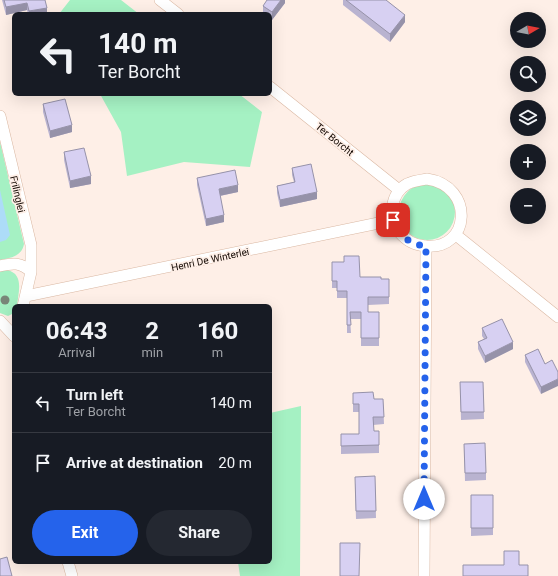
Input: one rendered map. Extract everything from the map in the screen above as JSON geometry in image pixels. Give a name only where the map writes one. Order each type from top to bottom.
[{"type":"street","points":[[160,0],[175,12]]},
{"type":"street","name":"Ter Borcht","points":[[272,89],[399,190]]},
{"type":"street","name":"Frilinglei","points":[[0,116],[31,245],[31,272],[25,301]]},
{"type":"street","points":[[428,179],[439,181],[450,188],[456,195],[461,208],[460,226],[456,235],[450,241],[434,246],[415,244],[406,240],[398,231],[393,220],[392,212],[394,199],[399,190],[407,184],[428,179]]},
{"type":"street","name":"Henri De Winterlei","points":[[25,301],[393,220]]},
{"type":"street","points":[[456,235],[558,317]]},
{"type":"street","points":[[424,576],[426,246]]},
{"type":"street","points":[[0,266],[18,263],[25,266],[31,272]]},
{"type":"street","points":[[0,321],[12,334]]},
{"type":"street","points":[[69,564],[72,576]]},
{"type":"green space","points":[[70,0],[121,0],[136,12],[61,12]]},
{"type":"green space","points":[[101,96],[242,96],[262,112],[250,167],[184,162],[127,176],[121,132]]},
{"type":"green space","points":[[0,142],[24,244],[21,251],[15,256],[0,260]]},
{"type":"green space","points":[[421,184],[433,184],[443,188],[451,196],[455,206],[455,218],[451,228],[443,236],[433,240],[421,240],[411,236],[403,228],[399,218],[399,206],[403,196],[411,188]]},
{"type":"green space","points":[[7,270],[13,272],[16,275],[19,285],[17,304],[12,304],[12,314],[8,316],[0,313],[0,271]]},
{"type":"green space","points":[[301,406],[300,576],[240,576],[238,564],[272,564],[272,413]]},
{"type":"water","points":[[0,190],[10,235],[6,240],[0,242]]},
{"type":"building","points":[[4,0],[45,0],[47,8],[29,11],[27,3],[6,7]]},
{"type":"building","points":[[267,0],[281,0],[272,12],[263,6]]},
{"type":"building","points":[[346,0],[386,0],[405,15],[390,34]]},
{"type":"building","points":[[65,99],[72,125],[50,131],[43,104]]},
{"type":"building","points":[[84,148],[91,176],[70,181],[64,152]]},
{"type":"building","points":[[311,164],[317,192],[280,200],[277,186],[295,182],[292,168]]},
{"type":"building","points":[[235,170],[238,185],[219,189],[224,215],[206,219],[197,178]]},
{"type":"building","points":[[344,256],[359,256],[360,277],[381,277],[381,279],[389,279],[389,297],[368,297],[368,312],[379,312],[379,338],[361,338],[361,312],[350,312],[351,325],[347,325],[347,291],[337,291],[337,281],[332,281],[332,262],[344,262]]},
{"type":"building","points":[[502,319],[513,342],[485,356],[478,342],[487,338],[482,328]]},
{"type":"building","points":[[538,349],[545,364],[552,360],[558,372],[558,379],[541,387],[525,355]]},
{"type":"building","points":[[460,382],[483,382],[484,412],[461,412]]},
{"type":"building","points":[[373,392],[374,399],[383,399],[384,417],[373,417],[374,431],[379,431],[379,445],[341,446],[341,434],[359,434],[359,404],[353,404],[353,393]]},
{"type":"building","points":[[485,443],[486,473],[465,473],[464,444]]},
{"type":"building","points":[[375,476],[376,511],[356,511],[355,477]]},
{"type":"building","points":[[471,495],[493,495],[493,528],[471,528]]},
{"type":"building","points":[[340,543],[360,543],[359,576],[340,576]]},
{"type":"building","points":[[504,551],[519,551],[519,565],[528,565],[528,576],[463,576],[463,565],[504,565]]},
{"type":"building","points":[[7,557],[12,576],[0,576],[0,559]]},
{"type":"route","points":[[393,220],[398,231],[406,240],[415,244],[426,246],[424,499]]}]
